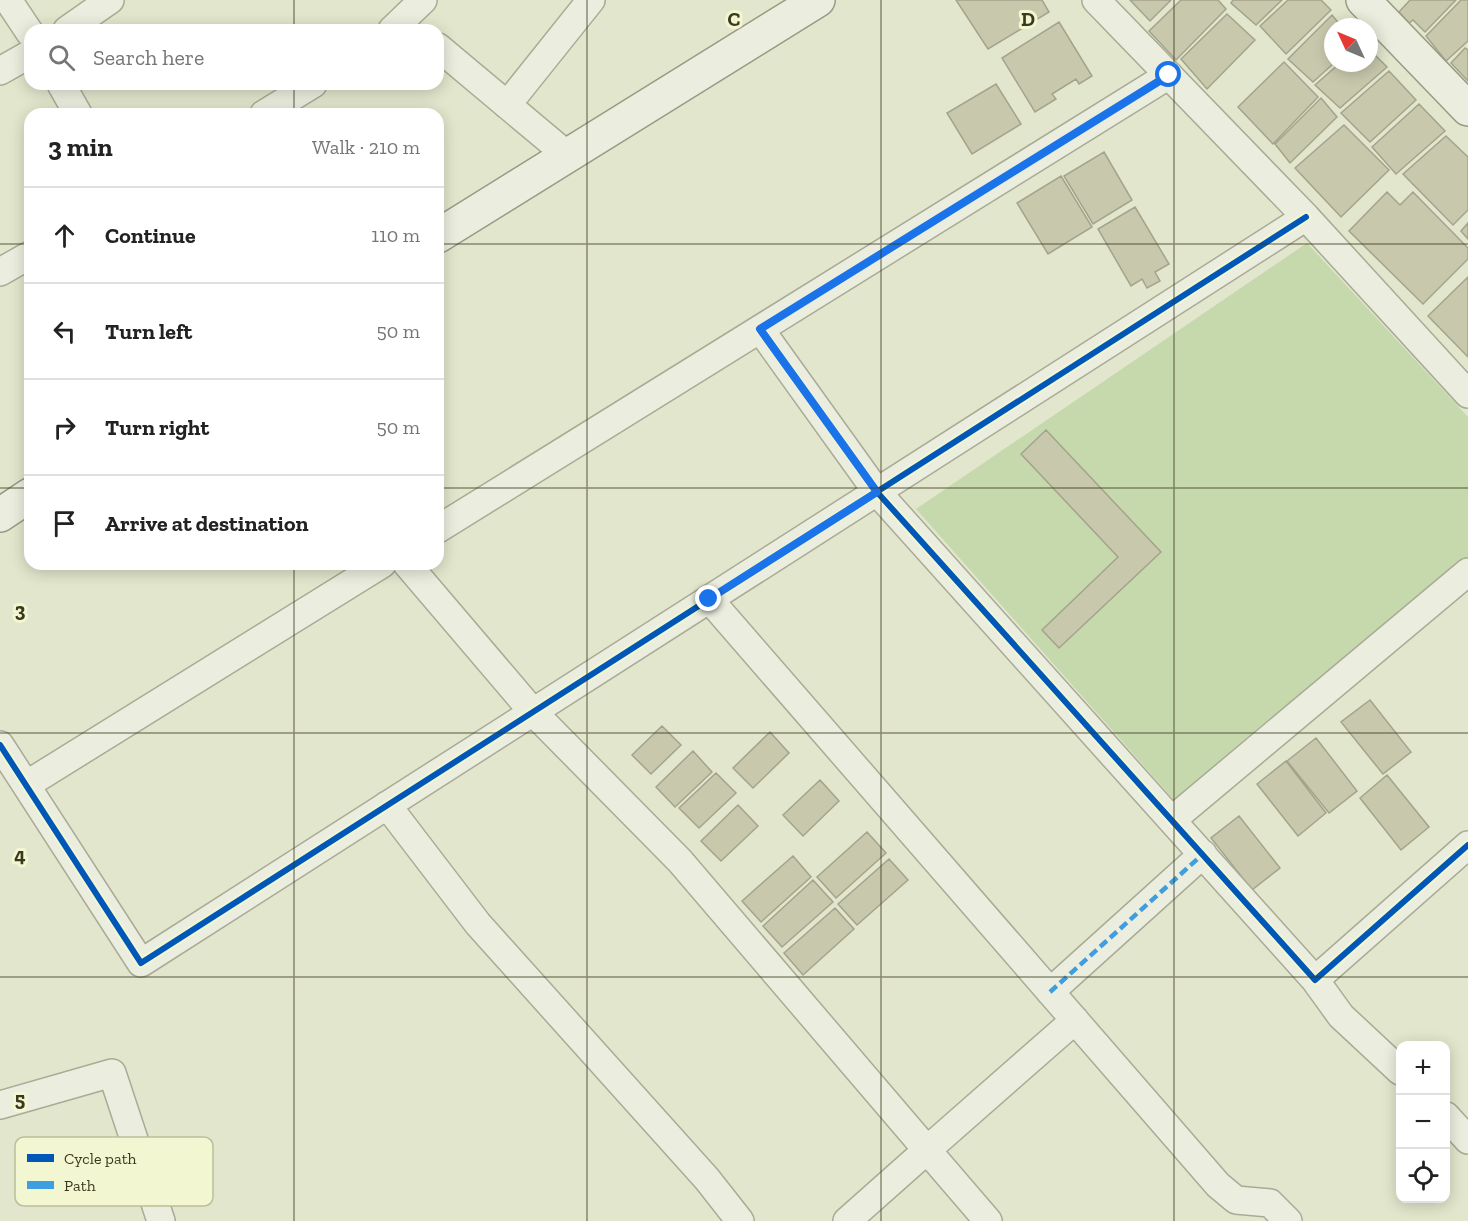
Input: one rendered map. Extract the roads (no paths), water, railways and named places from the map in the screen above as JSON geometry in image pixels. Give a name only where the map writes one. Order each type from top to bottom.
[{"type":"street","points":[[8,0],[24,24]]},
{"type":"street","points":[[76,24],[110,0]]},
{"type":"street","points":[[401,20],[423,0]]},
{"type":"street","points":[[507,105],[591,0]]},
{"type":"street","points":[[444,232],[818,0]]},
{"type":"street","points":[[1096,0],[1306,217],[1468,394]]},
{"type":"street","points":[[1363,0],[1468,109]]},
{"type":"street","points":[[444,52],[567,156]]},
{"type":"street","points":[[0,71],[24,57]]},
{"type":"street","points":[[444,525],[1169,75]]},
{"type":"street","points":[[64,90],[75,108]]},
{"type":"street","points":[[274,108],[302,90]]},
{"type":"street","points":[[0,745],[141,963],[1306,217]]},
{"type":"street","points":[[0,272],[24,258]]},
{"type":"street","points":[[760,329],[877,492],[1315,980],[1341,1016],[1396,1066]]},
{"type":"street","points":[[0,515],[24,499]]},
{"type":"street","points":[[26,784],[372,570]]},
{"type":"street","points":[[412,570],[533,712],[680,861],[988,1221]]},
{"type":"street","points":[[1172,820],[1468,572]]},
{"type":"street","points":[[709,599],[1218,1185],[1236,1200],[1272,1215]]},
{"type":"street","points":[[387,805],[478,924],[707,1179],[740,1221]]},
{"type":"street","points":[[1315,980],[1468,845]]},
{"type":"street","points":[[1050,992],[1203,854]]},
{"type":"street","points":[[847,1221],[1075,1020]]},
{"type":"street","points":[[0,1105],[112,1072],[133,1137]]},
{"type":"street","points":[[1450,1120],[1468,1140]]},
{"type":"street","points":[[156,1206],[161,1221]]}]
